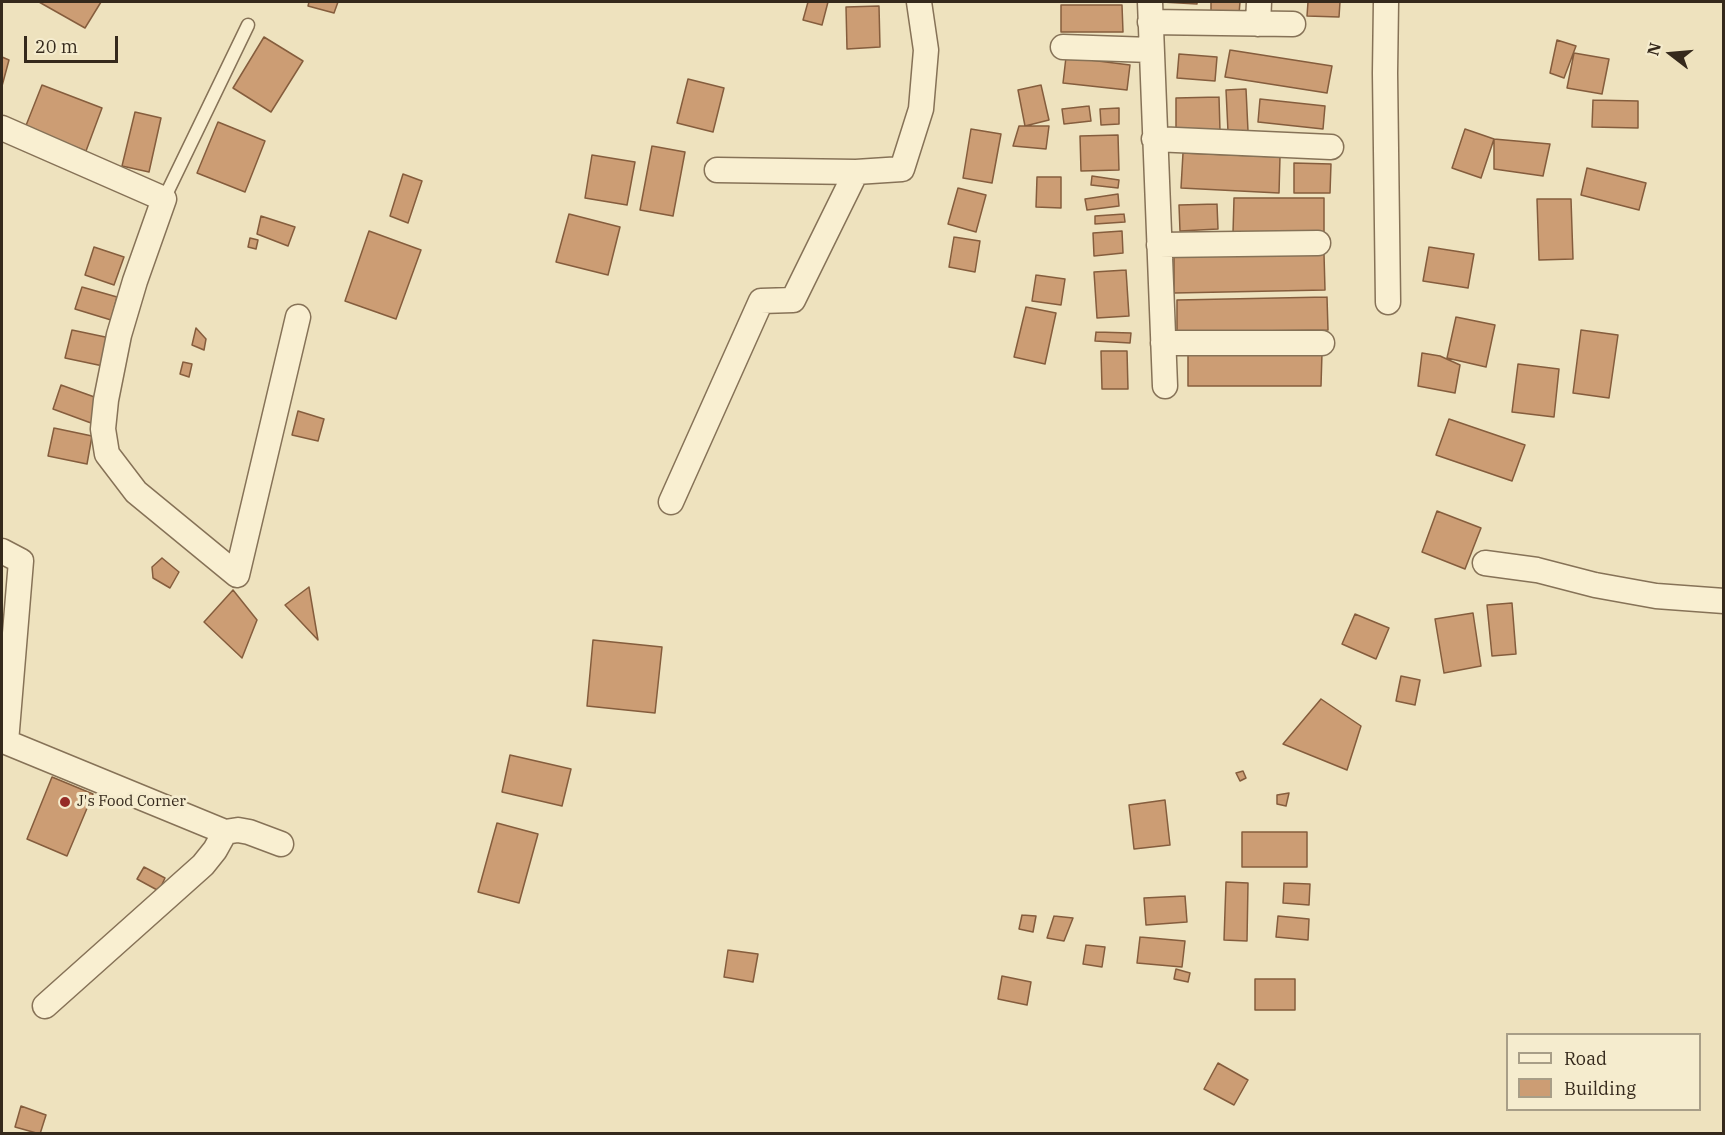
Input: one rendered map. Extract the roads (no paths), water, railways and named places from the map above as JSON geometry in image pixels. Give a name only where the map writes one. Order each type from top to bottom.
[{"type":"street","points":[[717,170],[856,172],[902,169],[921,109],[926,50],[919,2]]},
{"type":"street","points":[[1386,2],[1388,302]]},
{"type":"street","points":[[1164,386],[1150,12],[1258,13],[1293,24]]},
{"type":"street","points":[[1063,47],[1151,50]]},
{"type":"street","points":[[2,128],[164,199],[119,335],[106,400],[103,429],[107,454],[136,492],[237,575],[298,317]]},
{"type":"street","points":[[1154,139],[1331,147]]},
{"type":"street","points":[[671,502],[761,301],[793,300],[856,172]]},
{"type":"street","points":[[1159,244],[1318,243]]},
{"type":"street","points":[[1163,343],[1323,342]]},
{"type":"street","points":[[2,551],[21,561],[6,742],[225,832],[238,830],[249,832],[281,844]]},
{"type":"street","points":[[1485,563],[1537,570],[1595,585],[1656,596],[1724,601]]},
{"type":"street","points":[[45,1006],[202,865],[215,850],[225,832]]},
{"type":"lane","points":[[164,199],[248,25]]},
{"type":"place","name":"J's Food Corner","points":[[65,802]]}]
